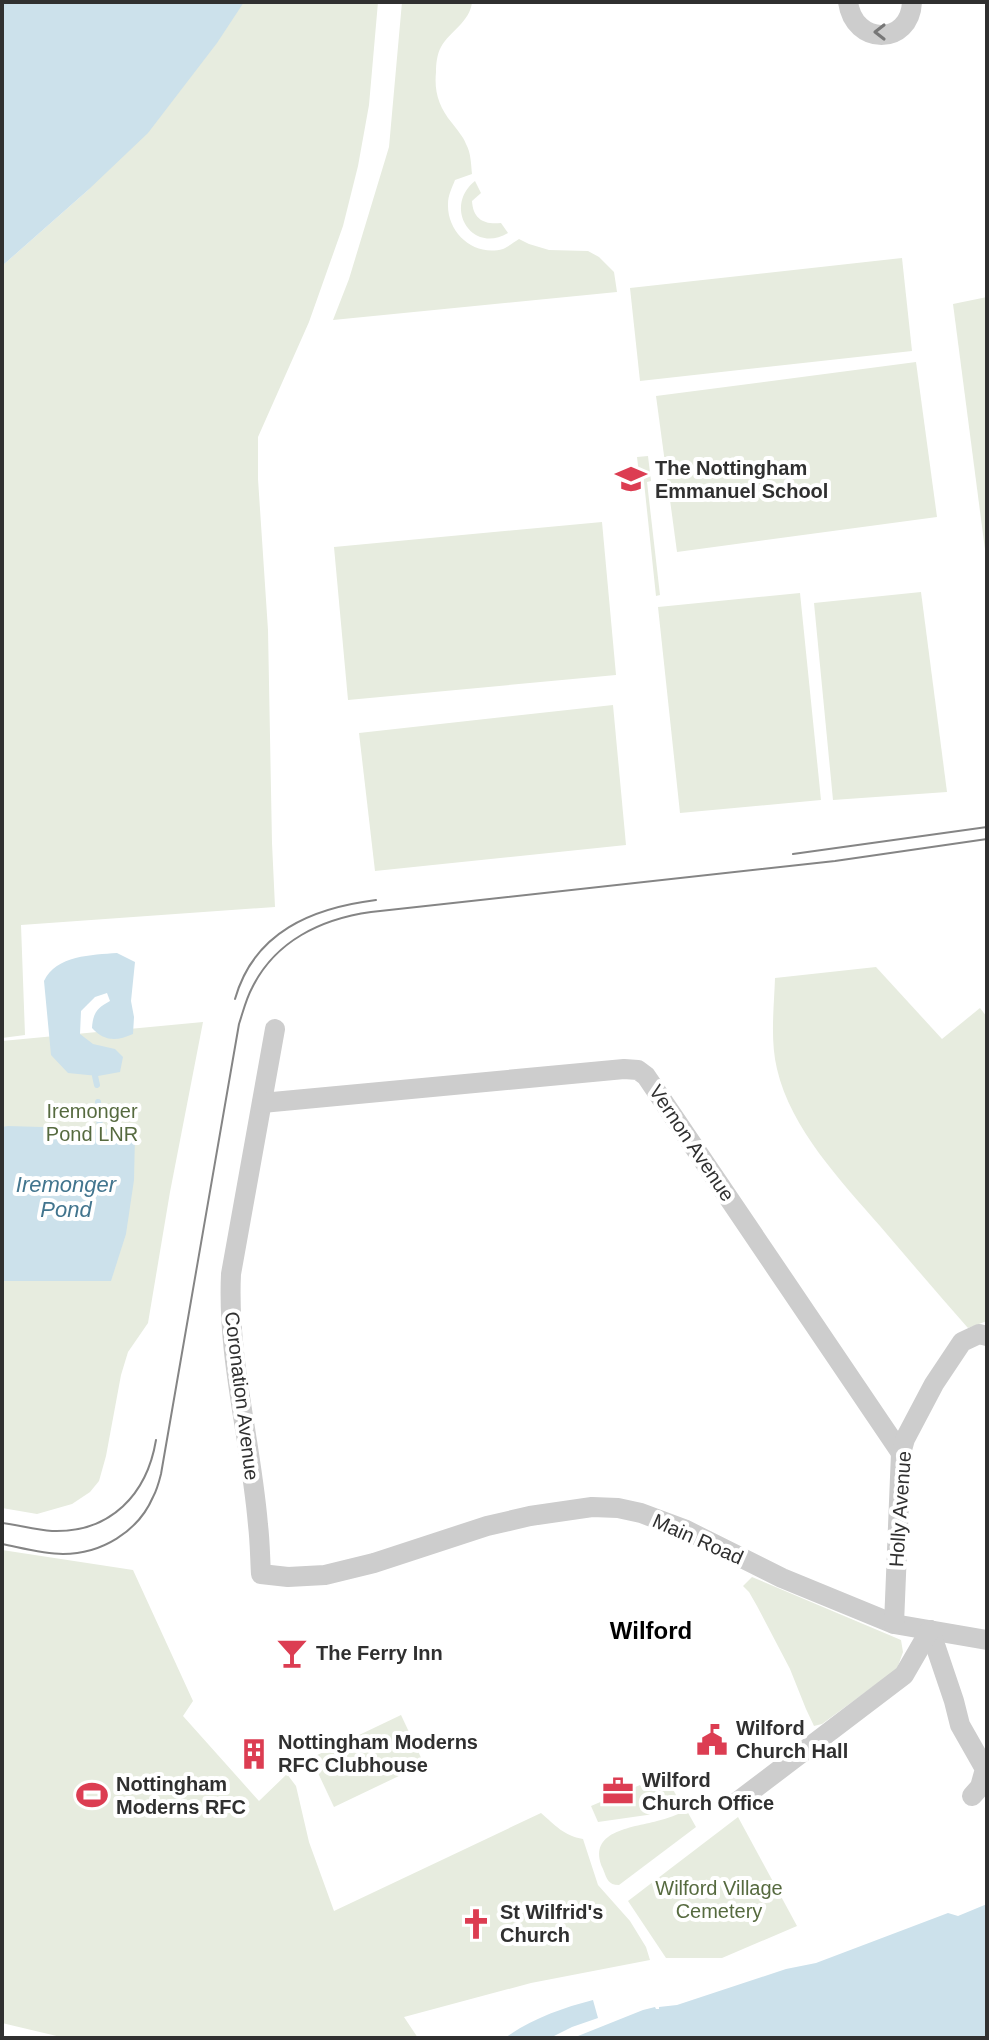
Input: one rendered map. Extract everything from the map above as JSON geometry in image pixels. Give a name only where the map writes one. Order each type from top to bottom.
[{"type":"street","points":[[848,2],[855,23],[865,32],[876,35],[891,33],[902,26],[909,17],[912,2]]},
{"type":"street","name":"Coronation Avenue","points":[[261,1574],[258,1524],[234,1361],[230,1297],[231,1274],[275,1029]]},
{"type":"street","name":"Vernon Avenue","points":[[262,1103],[638,1070],[646,1076],[901,1453]]},
{"type":"street","name":"Holly Avenue","points":[[894,1624],[901,1453],[905,1439],[934,1384],[962,1342],[979,1334],[987,1336]]},
{"type":"street","name":"Main Road","points":[[261,1574],[325,1575],[530,1516],[592,1507],[618,1508],[684,1529],[782,1578],[894,1624],[987,1640]]},
{"type":"street","points":[[930,1630],[960,1725],[985,1769],[980,1787],[972,1796]]},
{"type":"street","points":[[737,1802],[904,1675],[930,1630]]},
{"type":"green space","points":[[240,2],[378,2],[369,105],[343,226],[309,322],[258,437],[268,630],[275,907],[21,925],[25,1035],[2,1038],[2,266],[87,191]]},
{"type":"green space","points":[[402,2],[472,2],[464,21],[441,47],[436,66],[438,99],[465,141],[472,174],[455,180],[449,198],[449,215],[457,233],[473,246],[492,251],[503,249],[519,239],[549,250],[588,251],[614,272],[617,292],[333,320],[349,279],[389,147]]},
{"type":"green space","points":[[475,181],[481,193],[472,201],[477,216],[485,222],[501,223],[508,233],[483,238],[466,225],[461,203]]},
{"type":"green space","points":[[902,258],[912,351],[640,381],[630,288]]},
{"type":"green space","points":[[987,297],[987,565],[953,304]]},
{"type":"green space","points":[[916,362],[937,517],[677,552],[656,396]]},
{"type":"green space","points":[[648,456],[651,481],[647,482],[660,595],[656,596],[644,482],[640,482],[637,457]]},
{"type":"green space","points":[[602,522],[616,675],[348,700],[334,547]]},
{"type":"green space","points":[[921,592],[947,792],[833,800],[814,603]]},
{"type":"green space","points":[[800,593],[821,800],[680,813],[658,607]]},
{"type":"green space","points":[[613,705],[626,845],[375,871],[359,733]]},
{"type":"green space","points":[[876,967],[942,1039],[980,1008],[987,1017],[987,1321],[968,1328],[819,1153],[794,1113],[777,1069],[773,1035],[775,978]]},
{"type":"green space","name":"Iremonger Pond LNR","points":[[203,1022],[148,1323],[128,1352],[99,1481],[90,1492],[72,1504],[37,1514],[2,1508],[2,1041]]},
{"type":"green space","points":[[2,1550],[133,1570],[193,1701],[183,1716],[259,1801],[287,1774],[296,1786],[309,1842],[334,1911],[541,1813],[565,1833],[583,1839],[598,1885],[630,1921],[650,1960],[531,1983],[404,2017],[418,2038],[65,2038],[2,2023]]},
{"type":"green space","points":[[752,1577],[901,1640],[903,1652],[897,1669],[822,1724],[814,1726],[790,1669],[743,1586]]},
{"type":"green space","points":[[401,1715],[424,1764],[334,1807],[311,1758]]},
{"type":"green space","points":[[665,1775],[681,1804],[647,1815],[598,1822],[591,1806],[640,1785],[644,1791],[653,1787],[651,1781]]},
{"type":"green space","points":[[687,1811],[696,1827],[619,1885],[608,1881],[599,1856],[606,1839],[624,1829]]},
{"type":"green space","name":"Wilford Village Cemetery","points":[[738,1817],[797,1926],[722,1958],[666,1958],[628,1901]]},
{"type":"water","points":[[2,2],[244,2],[217,43],[148,133],[2,266]]},
{"type":"water","points":[[117,953],[135,962],[131,1001],[133,1034],[111,1039],[92,1028],[96,1012],[110,1001],[107,993],[95,997],[81,1011],[80,1034],[93,1044],[115,1049],[123,1057],[120,1072],[98,1076],[68,1073],[51,1055],[44,981],[50,972],[66,961]]},
{"type":"water","name":"Iremonger Pond","points":[[2,1127],[108,1129],[135,1136],[134,1180],[126,1234],[111,1281],[2,1281]]},
{"type":"water","points":[[987,1904],[987,2038],[573,2038],[643,2010],[677,2005],[786,1969],[816,1963],[948,1913],[958,1916]]},
{"type":"water","points":[[593,2000],[598,2018],[550,2038],[505,2038],[547,2015]]},
{"type":"waterway","points":[[95,1076],[97,1085]]},
{"type":"waterway","points":[[98,1102],[100,1129]]},
{"type":"tram line","points":[[793,854],[987,827]]},
{"type":"tram line","points":[[2,1544],[55,1554],[91,1550],[117,1539],[128,1530],[138,1521],[154,1494],[161,1474],[239,1024],[250,992],[262,972],[287,945],[317,927],[371,912],[835,861],[987,839]]},
{"type":"tram line","points":[[235,999],[256,956],[289,927],[330,909],[376,900]]},
{"type":"tram line","points":[[2,1523],[52,1531],[73,1530],[108,1517],[135,1493],[144,1477],[156,1440]]},
{"type":"place","name":"The Nottingham Emmanuel School","points":[[631,479]]},
{"type":"place","name":"The Ferry Inn","points":[[292,1653]]},
{"type":"place","name":"Wilford Church Hall","points":[[712,1740]]},
{"type":"place","name":"Nottingham Moderns RFC Clubhouse","points":[[254,1754]]},
{"type":"place","name":"Wilford Church Office","points":[[618,1791]]},
{"type":"place","name":"Nottingham Moderns RFC","points":[[92,1795]]},
{"type":"place","name":"St Wilfrid's Church","points":[[476,1924]]},
{"type":"district","name":"Wilford","points":[[651,1630]]}]
